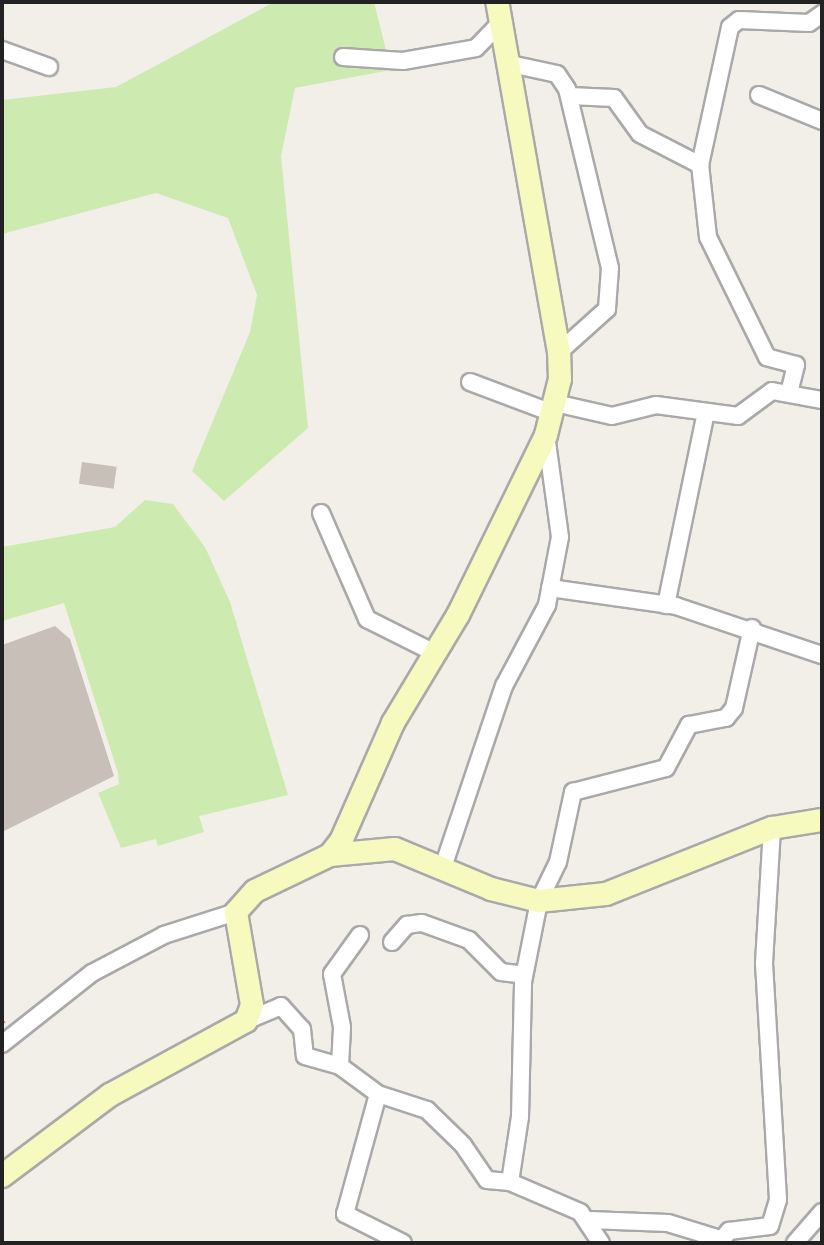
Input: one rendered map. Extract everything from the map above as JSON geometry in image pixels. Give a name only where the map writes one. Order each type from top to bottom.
[{"type":"main road","points":[[330,855],[546,435],[553,408],[559,352],[498,12]]},
{"type":"main road","points":[[2,1176],[110,1095],[246,1021],[252,1005],[236,912],[255,891],[330,855],[395,849],[539,901],[606,894],[772,828],[822,820]]},
{"type":"street","points":[[343,57],[403,61],[476,48],[486,44],[498,12]]},
{"type":"street","points":[[789,393],[796,365],[767,357],[708,237],[700,165],[730,27],[739,20],[809,23],[822,14]]},
{"type":"street","points":[[2,50],[49,67]]},
{"type":"street","points":[[506,63],[557,74],[570,96],[611,293],[607,309],[559,352]]},
{"type":"street","points":[[759,95],[822,121]]},
{"type":"street","points":[[570,96],[614,98],[640,134],[700,165]]},
{"type":"street","points":[[470,382],[553,408],[612,416],[656,405],[746,414],[772,391],[822,400]]},
{"type":"street","points":[[666,605],[695,490],[690,467],[706,412]]},
{"type":"street","points":[[443,867],[504,686],[550,588],[560,537],[546,435]]},
{"type":"street","points":[[321,513],[367,619],[435,653]]},
{"type":"street","points":[[550,588],[666,605],[752,628],[822,655]]},
{"type":"street","points":[[510,1182],[520,1117],[524,975],[539,901],[558,862],[573,792],[666,768],[689,725],[726,718],[734,708],[752,628]]},
{"type":"street","points":[[246,1021],[281,1006],[302,1029],[305,1056],[340,1066],[378,1094],[427,1110],[463,1145],[487,1180],[510,1182],[589,1220],[668,1223],[720,1241],[729,1231],[770,1226],[778,1199],[764,963],[772,828]]},
{"type":"street","points":[[2,1044],[92,973],[164,935],[236,912]]},
{"type":"street","points":[[392,942],[407,925],[422,923],[469,940],[501,972],[524,975]]},
{"type":"street","points":[[340,1066],[342,1027],[332,974],[360,935]]},
{"type":"street","points":[[378,1094],[345,1214],[403,1243]]},
{"type":"street","points":[[795,1243],[822,1212]]},
{"type":"street","points":[[589,1220],[601,1243]]},
{"type":"green space","points":[[274,2],[374,2],[391,70],[295,88],[281,156],[308,428],[224,501],[192,471],[250,332],[257,295],[228,218],[156,193],[2,234],[2,100],[116,87]]},
{"type":"green space","points":[[145,500],[173,504],[205,547],[230,602],[288,795],[199,816],[204,832],[158,846],[156,839],[121,848],[98,793],[119,784],[118,773],[64,603],[2,621],[2,547],[115,527]]},
{"type":"building","points":[[82,462],[117,467],[114,489],[79,484]]},
{"type":"building","points":[[55,626],[70,639],[114,776],[2,832],[2,645]]}]
